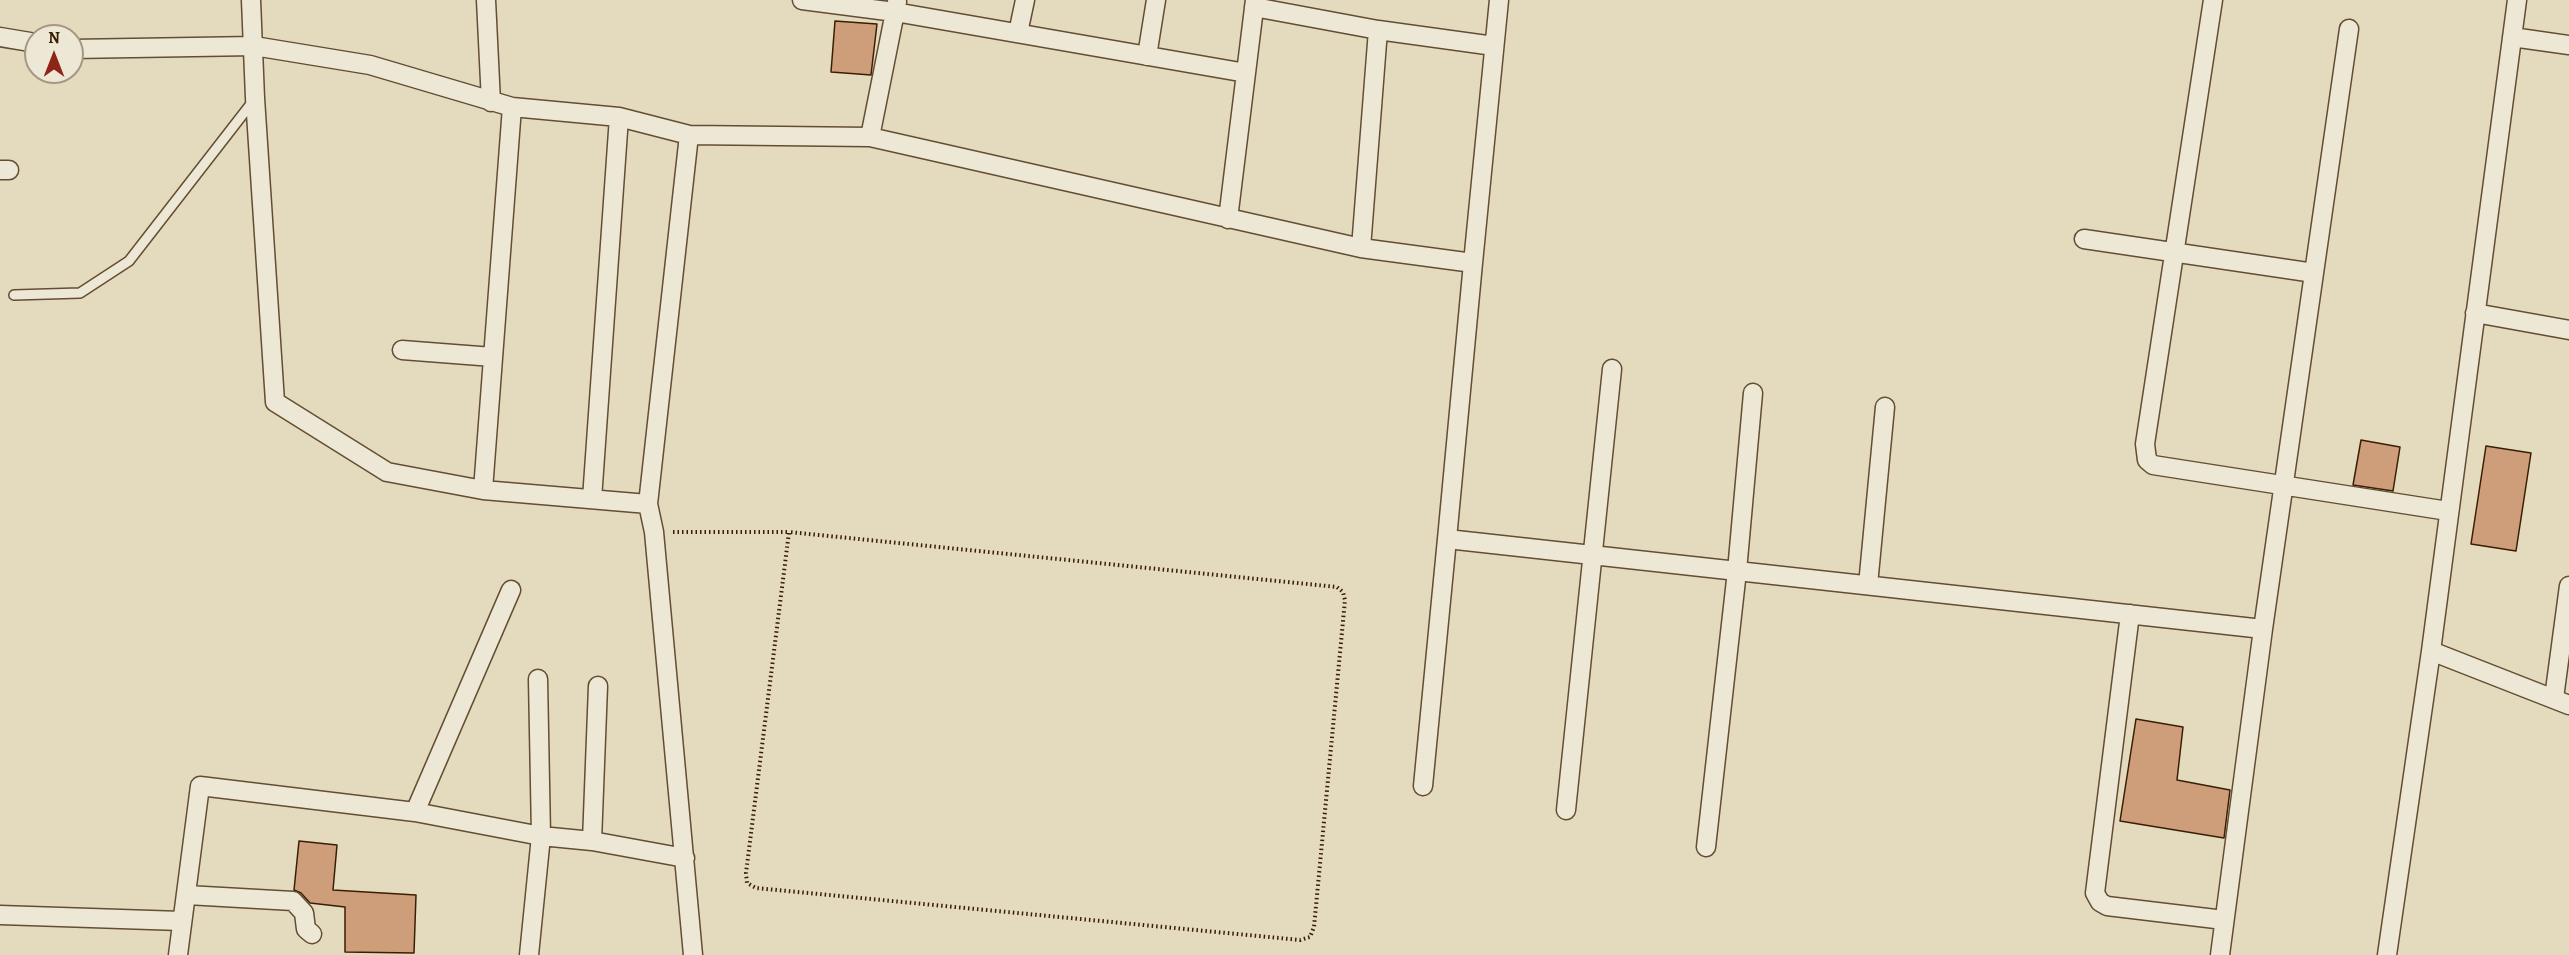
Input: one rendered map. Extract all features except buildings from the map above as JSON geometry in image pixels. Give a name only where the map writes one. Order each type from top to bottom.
[{"type":"street","points":[[251,0],[255,98],[275,402],[387,472],[483,490],[648,504]]},
{"type":"street","points":[[486,0],[491,102]]},
{"type":"street","points":[[802,0],[896,6],[1018,33],[1246,73]]},
{"type":"street","points":[[1018,33],[1025,0]]},
{"type":"street","points":[[1147,56],[1156,0]]},
{"type":"street","points":[[1423,786],[1498,0]]},
{"type":"street","points":[[2213,0],[2145,444],[2147,460],[2153,465],[2448,511]]},
{"type":"street","points":[[2387,955],[2431,651],[2517,0]]},
{"type":"street","points":[[1228,219],[1255,4],[1378,30],[1494,46]]},
{"type":"street","points":[[870,137],[896,6]]},
{"type":"street","points":[[2220,955],[2263,629],[2349,29]]},
{"type":"street","points":[[1361,248],[1378,30]]},
{"type":"street","points":[[0,37],[24,41]]},
{"type":"street","points":[[2512,37],[2569,45]]},
{"type":"street","points":[[84,49],[254,46],[370,65],[512,107],[619,117],[688,135],[870,137],[1361,248],[1473,263]]},
{"type":"street","points":[[483,490],[512,107]]},
{"type":"street","points":[[592,499],[619,117]]},
{"type":"street","points":[[688,135],[648,504],[654,532],[693,955]]},
{"type":"street","points":[[2084,239],[2314,273]]},
{"type":"street","points":[[2475,314],[2569,330]]},
{"type":"street","points":[[402,350],[493,357]]},
{"type":"street","points":[[1566,810],[1612,369]]},
{"type":"street","points":[[1706,847],[1737,571],[1754,393]]},
{"type":"street","points":[[1868,585],[1886,407]]},
{"type":"street","points":[[1447,539],[2263,629]]},
{"type":"street","points":[[2431,651],[2561,701],[2569,586]]},
{"type":"street","points":[[415,812],[511,590]]},
{"type":"street","points":[[2130,614],[2095,893],[2100,902],[2107,906],[2224,920]]},
{"type":"street","points":[[529,955],[541,836],[538,679]]},
{"type":"street","points":[[592,841],[598,686]]},
{"type":"street","points":[[178,955],[200,786],[415,812],[541,836],[592,841],[684,858]]},
{"type":"street","points":[[187,895],[293,901],[304,913],[306,930],[312,934]]},
{"type":"street","points":[[0,915],[181,921]]},
{"type":"lane","points":[[14,295],[81,293],[129,261],[255,98]]},
{"type":"path","points":[[654,532],[789,532],[1337,587],[1343,592],[1344,611],[1314,927],[1311,936],[1300,940],[756,888],[747,884],[746,873],[789,532]]}]
